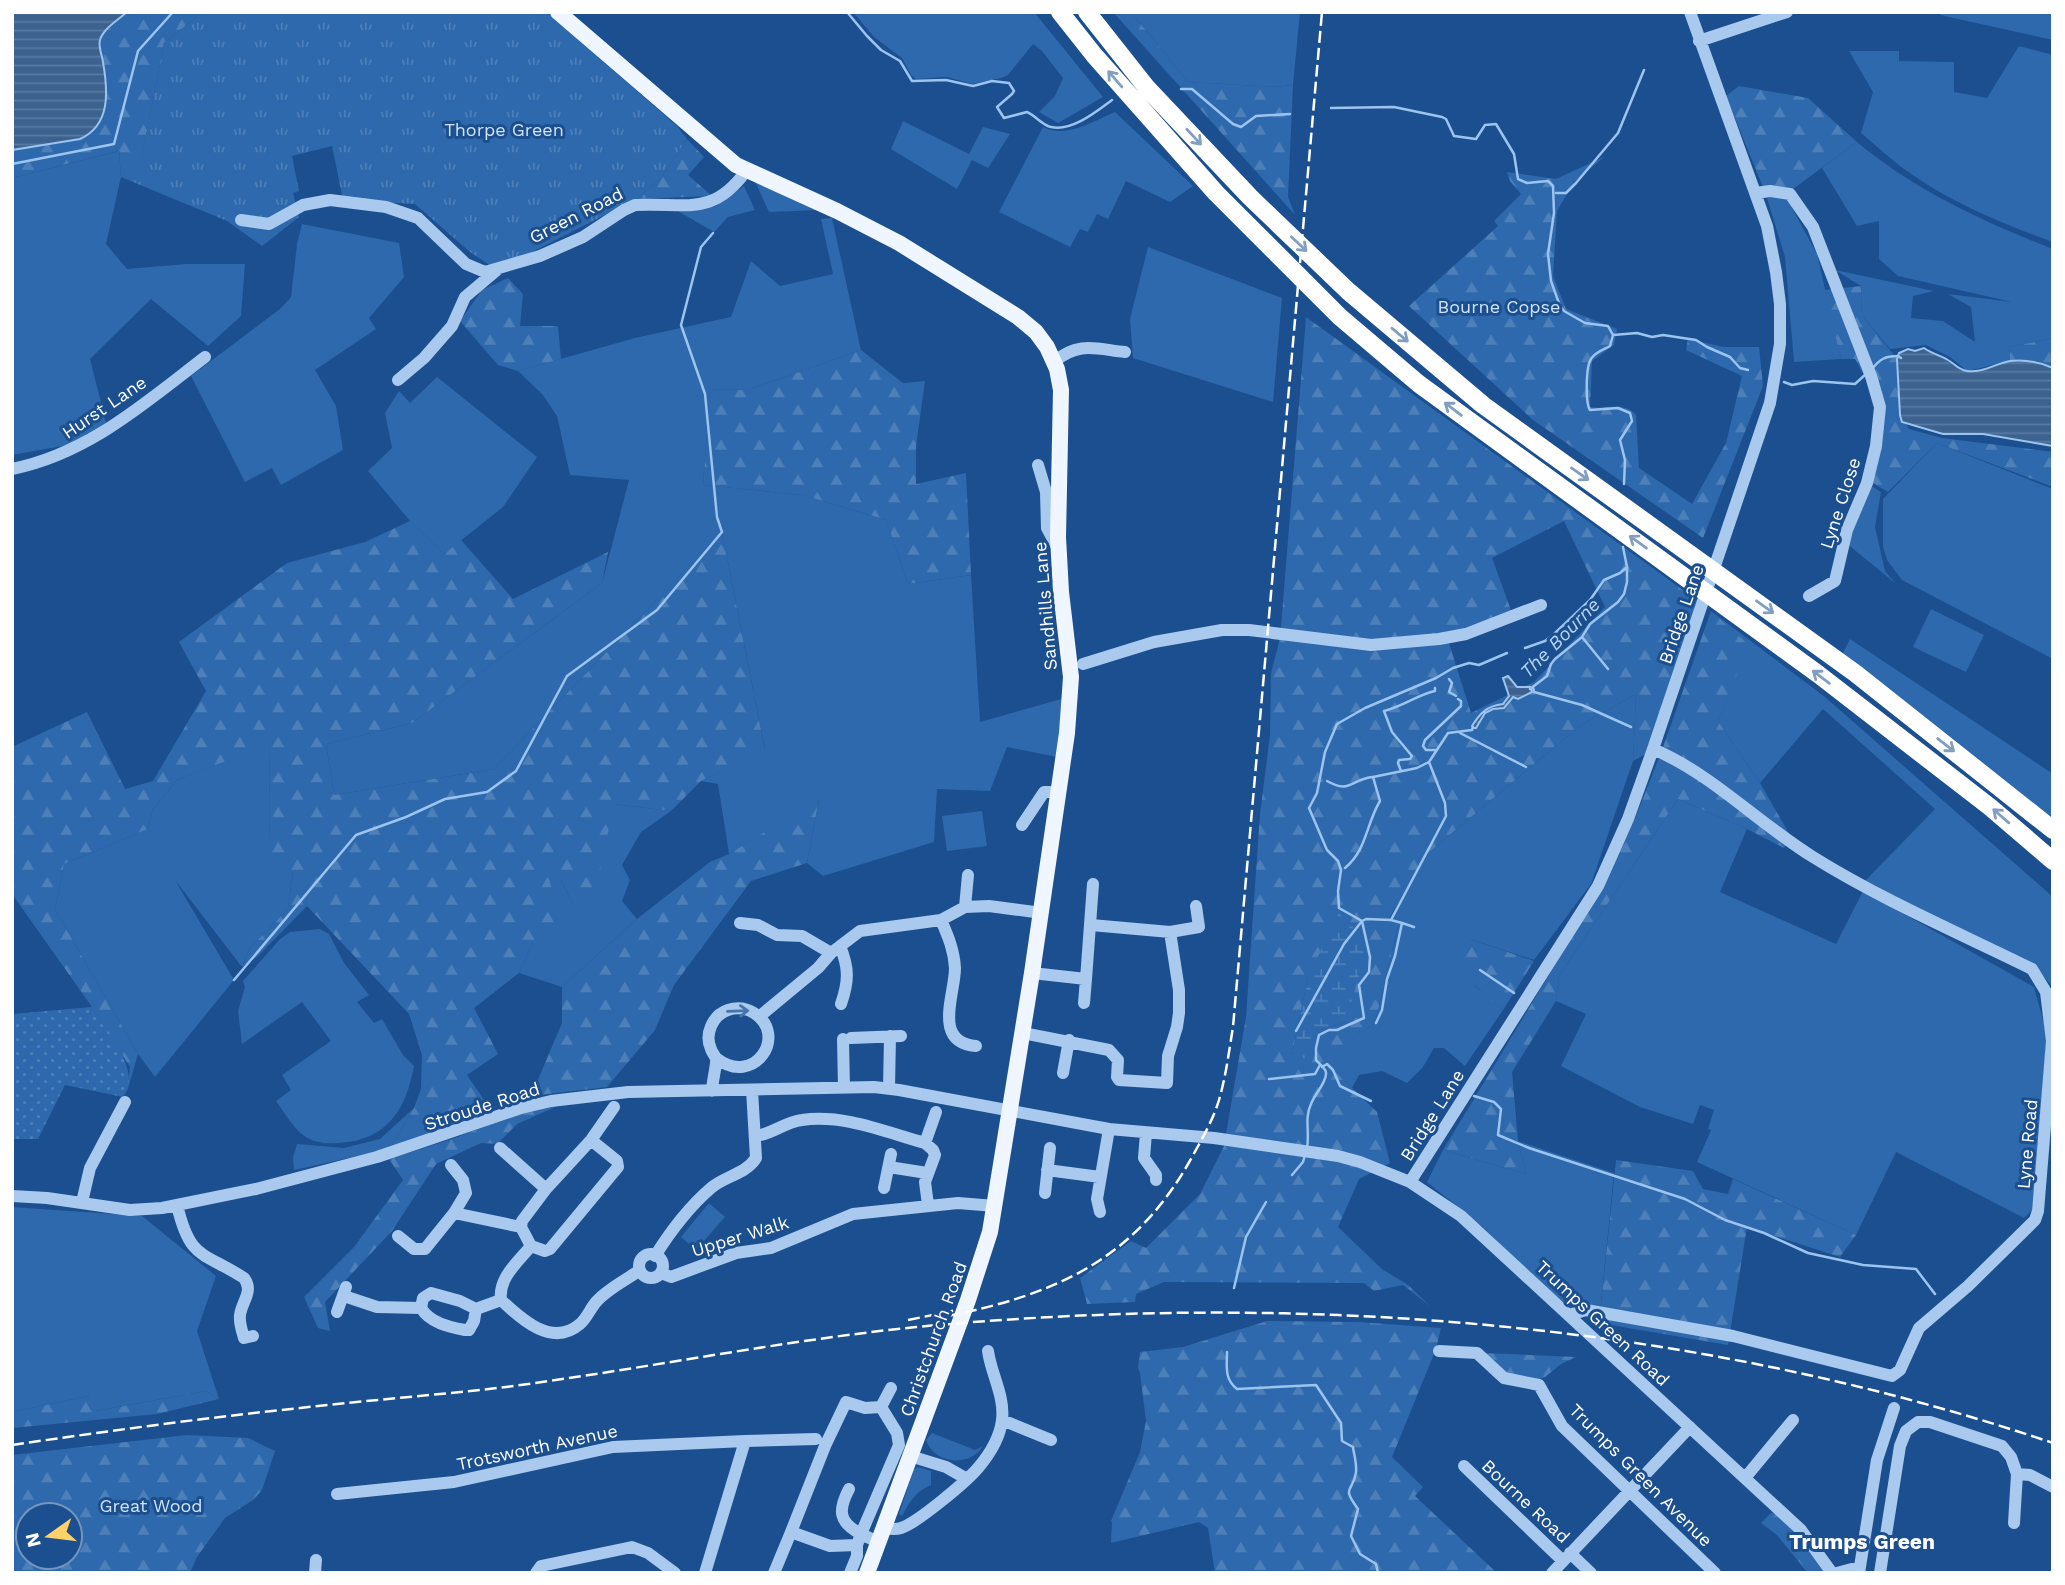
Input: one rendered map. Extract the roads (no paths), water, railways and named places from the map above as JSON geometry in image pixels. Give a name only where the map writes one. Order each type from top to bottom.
[{"type":"highway","points":[[1060,12],[1102,65],[1216,193],[1340,317],[1419,384],[1829,682],[1990,807],[2053,861]]},
{"type":"highway","points":[[1087,12],[1131,68],[1250,197],[1349,291],[1483,405],[1855,673],[2053,830]]},
{"type":"highway","points":[[1100,12],[1131,68]]},
{"type":"main road","points":[[558,12],[692,129],[746,171]]},
{"type":"main road","name":"Sandhills Lane","points":[[746,171],[836,211],[899,243],[1018,317],[1036,332],[1054,362],[1059,377],[1059,551],[1071,677],[1070,710],[1042,913],[1010,1112]]},
{"type":"main road","name":"Christchurch Road","points":[[867,1573],[987,1245],[1010,1112]]},
{"type":"street","name":"Bridge Lane","points":[[1410,1182],[1598,886],[1628,819],[1653,749],[1770,403],[1780,344],[1780,304],[1767,226],[1690,12]]},
{"type":"street","points":[[1699,41],[1787,12]]},
{"type":"street","name":"Green Road","points":[[398,380],[424,358],[452,326],[465,297],[497,270],[540,256],[583,237],[635,205],[708,203],[726,193],[746,171]]},
{"type":"street","name":"Lyne Close","points":[[1756,193],[1770,191],[1790,194],[1813,227],[1880,407],[1876,446],[1867,484],[1847,530],[1835,580],[1810,596]]},
{"type":"street","points":[[241,220],[269,224],[303,205],[330,200],[386,207],[418,218],[466,264],[485,272],[497,270]]},
{"type":"street","points":[[1054,362],[1066,352],[1083,348],[1125,352]]},
{"type":"street","name":"Hurst Lane","points":[[12,469],[64,454],[96,437],[205,357]]},
{"type":"street","points":[[1038,465],[1045,492],[1047,528],[1059,551]]},
{"type":"street","points":[[1071,677],[1077,674],[1083,664],[1179,636],[1222,630],[1250,630],[1371,645],[1466,635],[1541,605]]},
{"type":"street","points":[[1067,644],[1083,664]]},
{"type":"street","name":"Lyne Road","points":[[1569,1314],[1586,1310],[1733,1336],[1892,1376],[1900,1370],[1919,1328],[1968,1286],[2035,1220],[2038,1211],[2052,1041],[2046,992],[2032,969],[1855,882],[1776,832],[1683,763],[1653,749]]},
{"type":"street","points":[[1021,825],[1044,792],[1058,792]]},
{"type":"street","points":[[965,907],[968,875]]},
{"type":"street","points":[[1084,1003],[1093,884]]},
{"type":"street","points":[[760,1016],[860,931],[941,920],[965,907],[989,906],[1042,913]]},
{"type":"street","points":[[1091,925],[1170,932],[1199,927],[1196,906]]},
{"type":"street","points":[[941,920],[954,956],[954,982],[949,1007],[952,1031],[961,1043],[976,1046]]},
{"type":"street","points":[[740,923],[758,925],[777,935],[802,936],[836,949],[848,965],[848,983],[841,1004]]},
{"type":"street","points":[[1023,1033],[1069,1040],[1112,1051],[1118,1060],[1117,1077],[1114,1079],[1165,1084],[1168,1081],[1167,1068],[1179,1013],[1178,979],[1170,932]]},
{"type":"street","points":[[1032,973],[1086,979]]},
{"type":"street","points":[[731,1009],[751,1010],[760,1016],[765,1024],[768,1043],[759,1060],[742,1068],[733,1068],[716,1058],[708,1039],[714,1020],[731,1009]]},
{"type":"street","points":[[844,1088],[847,1038],[895,1036],[889,1088]]},
{"type":"street","points":[[1063,1073],[1069,1040]]},
{"type":"street","points":[[712,1091],[716,1058]]},
{"type":"street","name":"Stroude Road","points":[[12,1196],[82,1202],[130,1210],[177,1205],[256,1189],[377,1157],[537,1104],[628,1092],[889,1088],[1010,1112]]},
{"type":"street","points":[[655,1256],[662,1263],[660,1273],[648,1278],[640,1270],[640,1263],[645,1257],[655,1256],[677,1225],[709,1190],[753,1163],[757,1156],[751,1090]]},
{"type":"street","points":[[82,1202],[90,1168],[125,1102]]},
{"type":"street","points":[[520,1227],[546,1189],[591,1140],[614,1107]]},
{"type":"street","points":[[925,1143],[936,1112]]},
{"type":"street","points":[[1010,1112],[1146,1133],[1144,1158],[1156,1175],[1156,1180]]},
{"type":"street","points":[[756,1136],[786,1123],[822,1118],[858,1123],[925,1143],[935,1155],[925,1182],[928,1205]]},
{"type":"street","points":[[1100,1212],[1097,1199],[1108,1129]]},
{"type":"street","name":"Trumps Green Road","points":[[1146,1133],[1213,1138],[1349,1159],[1410,1182],[1461,1216],[1569,1314],[1801,1530],[1834,1573]]},
{"type":"street","points":[[454,1213],[520,1227],[531,1246],[545,1251],[550,1249],[618,1167],[617,1160],[591,1140]]},
{"type":"street","points":[[500,1148],[546,1189]]},
{"type":"street","points":[[1045,1193],[1050,1148]]},
{"type":"street","points":[[884,1188],[890,1161],[928,1173]]},
{"type":"street","points":[[398,1236],[414,1249],[425,1250],[454,1213],[466,1193],[464,1180],[451,1165]]},
{"type":"street","points":[[1047,1170],[1100,1177]]},
{"type":"street","name":"Upper Walk","points":[[660,1273],[671,1277],[736,1253],[771,1248],[853,1214],[958,1203],[995,1206]]},
{"type":"street","points":[[177,1205],[190,1243],[248,1283],[248,1293],[239,1319],[244,1338],[253,1336]]},
{"type":"street","points":[[531,1246],[502,1281],[501,1300],[529,1325],[548,1331],[564,1331],[581,1323],[597,1300],[640,1270]]},
{"type":"street","points":[[337,1312],[345,1291],[377,1307],[421,1308]]},
{"type":"street","points":[[475,1309],[474,1321],[465,1330],[436,1321],[425,1315],[421,1308],[423,1298],[431,1293],[460,1301],[475,1309],[501,1300]]},
{"type":"street","points":[[791,1532],[830,1546],[881,1535],[908,1525],[967,1479],[992,1448],[1002,1420],[1001,1402],[988,1351]]},
{"type":"street","name":"Trumps Green Avenue","points":[[1439,1352],[1477,1353],[1504,1378],[1539,1385],[1562,1426],[1715,1573]]},
{"type":"street","points":[[881,1407],[891,1388]]},
{"type":"street","points":[[774,1573],[820,1458],[846,1402],[865,1409],[881,1407]]},
{"type":"street","points":[[850,1573],[857,1556],[859,1540],[899,1446],[897,1433],[881,1407]]},
{"type":"street","points":[[1834,1573],[1859,1570],[1877,1460],[1894,1408]]},
{"type":"street","points":[[1002,1420],[1051,1440]]},
{"type":"street","points":[[1745,1478],[1793,1420]]},
{"type":"street","points":[[1880,1573],[1900,1446],[1906,1431],[1917,1422],[1930,1422],[2002,1446],[2011,1457],[2017,1474],[2014,1523]]},
{"type":"street","points":[[1552,1573],[1690,1427]]},
{"type":"street","name":"Trotsworth Avenue","points":[[337,1494],[454,1482],[614,1447],[816,1439]]},
{"type":"street","points":[[705,1573],[745,1441]]},
{"type":"street","points":[[910,1456],[946,1466],[967,1479]]},
{"type":"street","name":"Bourne Road","points":[[1464,1466],[1567,1557],[1591,1573]]},
{"type":"street","points":[[2017,1474],[2030,1475],[2053,1487]]},
{"type":"street","points":[[849,1489],[841,1507],[842,1516],[859,1540]]},
{"type":"street","points":[[536,1573],[541,1566],[563,1559],[632,1547],[648,1553],[675,1573]]},
{"type":"waterway","points":[[12,164],[114,144],[138,51],[173,12]]},
{"type":"waterway","name":"The Bourne","points":[[847,12],[881,50],[900,61],[912,81],[946,80],[973,86],[992,81],[1009,83],[1014,91],[997,107],[1004,118],[1027,112],[1048,126],[1059,128],[1076,124],[1112,100]]},
{"type":"waterway","name":"The Bourne","points":[[1556,193],[1566,193],[1618,133],[1644,70]]},
{"type":"waterway","name":"The Bourne","points":[[1181,89],[1192,89],[1233,124],[1241,127],[1256,116],[1290,114]]},
{"type":"waterway","name":"The Bourne","points":[[1331,108],[1394,107],[1442,117],[1446,119],[1454,136],[1476,139],[1485,125],[1496,124],[1514,154],[1518,179],[1527,183],[1548,181],[1553,186],[1554,213],[1548,254],[1551,281],[1560,306],[1585,323],[1608,326],[1613,335]]},
{"type":"waterway","points":[[234,980],[356,835],[445,799],[487,792],[516,771],[567,676],[657,610],[722,532],[717,517],[705,394],[681,325],[701,247],[713,233]]},
{"type":"waterway","points":[[1613,335],[1637,333],[1652,337],[1663,335],[1696,340],[1730,357],[1740,368],[1748,370]]},
{"type":"waterway","points":[[1613,335],[1610,346],[1595,355],[1589,363],[1587,400],[1590,410],[1618,408],[1630,413],[1632,421],[1620,440],[1625,460],[1624,484]]},
{"type":"waterway","points":[[1872,369],[1886,357],[1901,358]]},
{"type":"waterway","points":[[1784,382],[1792,385],[1813,381],[1855,384],[1867,373]]},
{"type":"waterway","name":"The Bourne","points":[[1530,689],[1547,676],[1555,659],[1582,637],[1590,624],[1624,594],[1627,567],[1623,547]]},
{"type":"waterway","name":"The Bourne","points":[[1525,648],[1545,641],[1554,634],[1590,600],[1604,580],[1627,567]]},
{"type":"waterway","points":[[1582,637],[1608,669]]},
{"type":"waterway","name":"The Bourne","points":[[1296,1031],[1344,944],[1362,921],[1339,908],[1341,870],[1338,861],[1327,850],[1309,808],[1317,793],[1325,752],[1337,724],[1365,708],[1453,668],[1469,663],[1479,665],[1507,653]]},
{"type":"waterway","points":[[1449,679],[1452,683],[1449,692],[1456,696]]},
{"type":"waterway","points":[[1533,687],[1534,692],[1582,705],[1631,727]]},
{"type":"waterway","points":[[1401,771],[1399,760],[1410,759],[1412,756],[1392,732],[1384,711],[1435,691],[1435,688]]},
{"type":"waterway","points":[[1436,750],[1426,750],[1423,746],[1425,740],[1461,706],[1458,699]]},
{"type":"waterway","name":"The Bourne","points":[[1307,1148],[1309,1110],[1326,1077],[1325,1069],[1316,1060],[1319,1035],[1364,1018],[1359,985],[1369,972],[1370,957],[1362,921],[1391,920],[1446,816],[1445,803],[1429,762],[1448,733],[1472,730],[1473,727]]},
{"type":"waterway","points":[[1460,733],[1526,767]]},
{"type":"waterway","points":[[1345,868],[1358,853],[1380,801],[1373,777],[1417,768],[1429,762]]},
{"type":"waterway","points":[[1327,781],[1346,786],[1372,777]]},
{"type":"waterway","points":[[1376,1023],[1382,1010],[1402,923],[1391,920]]},
{"type":"waterway","points":[[1402,923],[1414,927]]},
{"type":"waterway","points":[[1480,970],[1514,993]]},
{"type":"waterway","points":[[1322,1067],[1327,1064],[1333,1070],[1340,1086],[1371,1101]]},
{"type":"waterway","points":[[1269,1079],[1315,1074],[1320,1065]]},
{"type":"waterway","points":[[1451,1086],[1455,1087]]},
{"type":"waterway","points":[[1474,1096],[1494,1102],[1501,1109],[1498,1135],[1529,1148],[1685,1199],[1725,1220],[1764,1233],[1808,1253],[1863,1265],[1916,1269],[1935,1294]]},
{"type":"waterway","name":"The Bourne","points":[[1292,1175],[1303,1162],[1305,1155]]},
{"type":"waterway","name":"The Bourne","points":[[1234,1288],[1246,1237],[1266,1202]]},
{"type":"waterway","name":"The Bourne","points":[[1227,1352],[1228,1377],[1237,1389],[1316,1385],[1341,1423],[1342,1441],[1353,1447],[1356,1472],[1349,1492],[1358,1509],[1351,1536],[1360,1554],[1376,1564],[1378,1573]]},
{"type":"railway","points":[[948,1316],[1024,1296],[1058,1283],[1119,1246],[1146,1222],[1170,1192],[1192,1157],[1219,1100],[1233,1027],[1322,12]]},
{"type":"railway","points":[[908,1320],[957,1310]]},
{"type":"railway","points":[[12,1445],[228,1416],[506,1387],[916,1327],[1059,1317],[1203,1313],[1347,1315],[1491,1325],[1634,1343],[1775,1368],[1915,1401],[2053,1443]]},
{"type":"district","name":"Trumps Green","points":[[1862,1541]]},
{"type":"park label","name":"Thorpe Green","points":[[504,129]]},
{"type":"park label","name":"Bourne Copse","points":[[1499,306]]},
{"type":"park label","name":"Great Wood","points":[[151,1505]]}]
